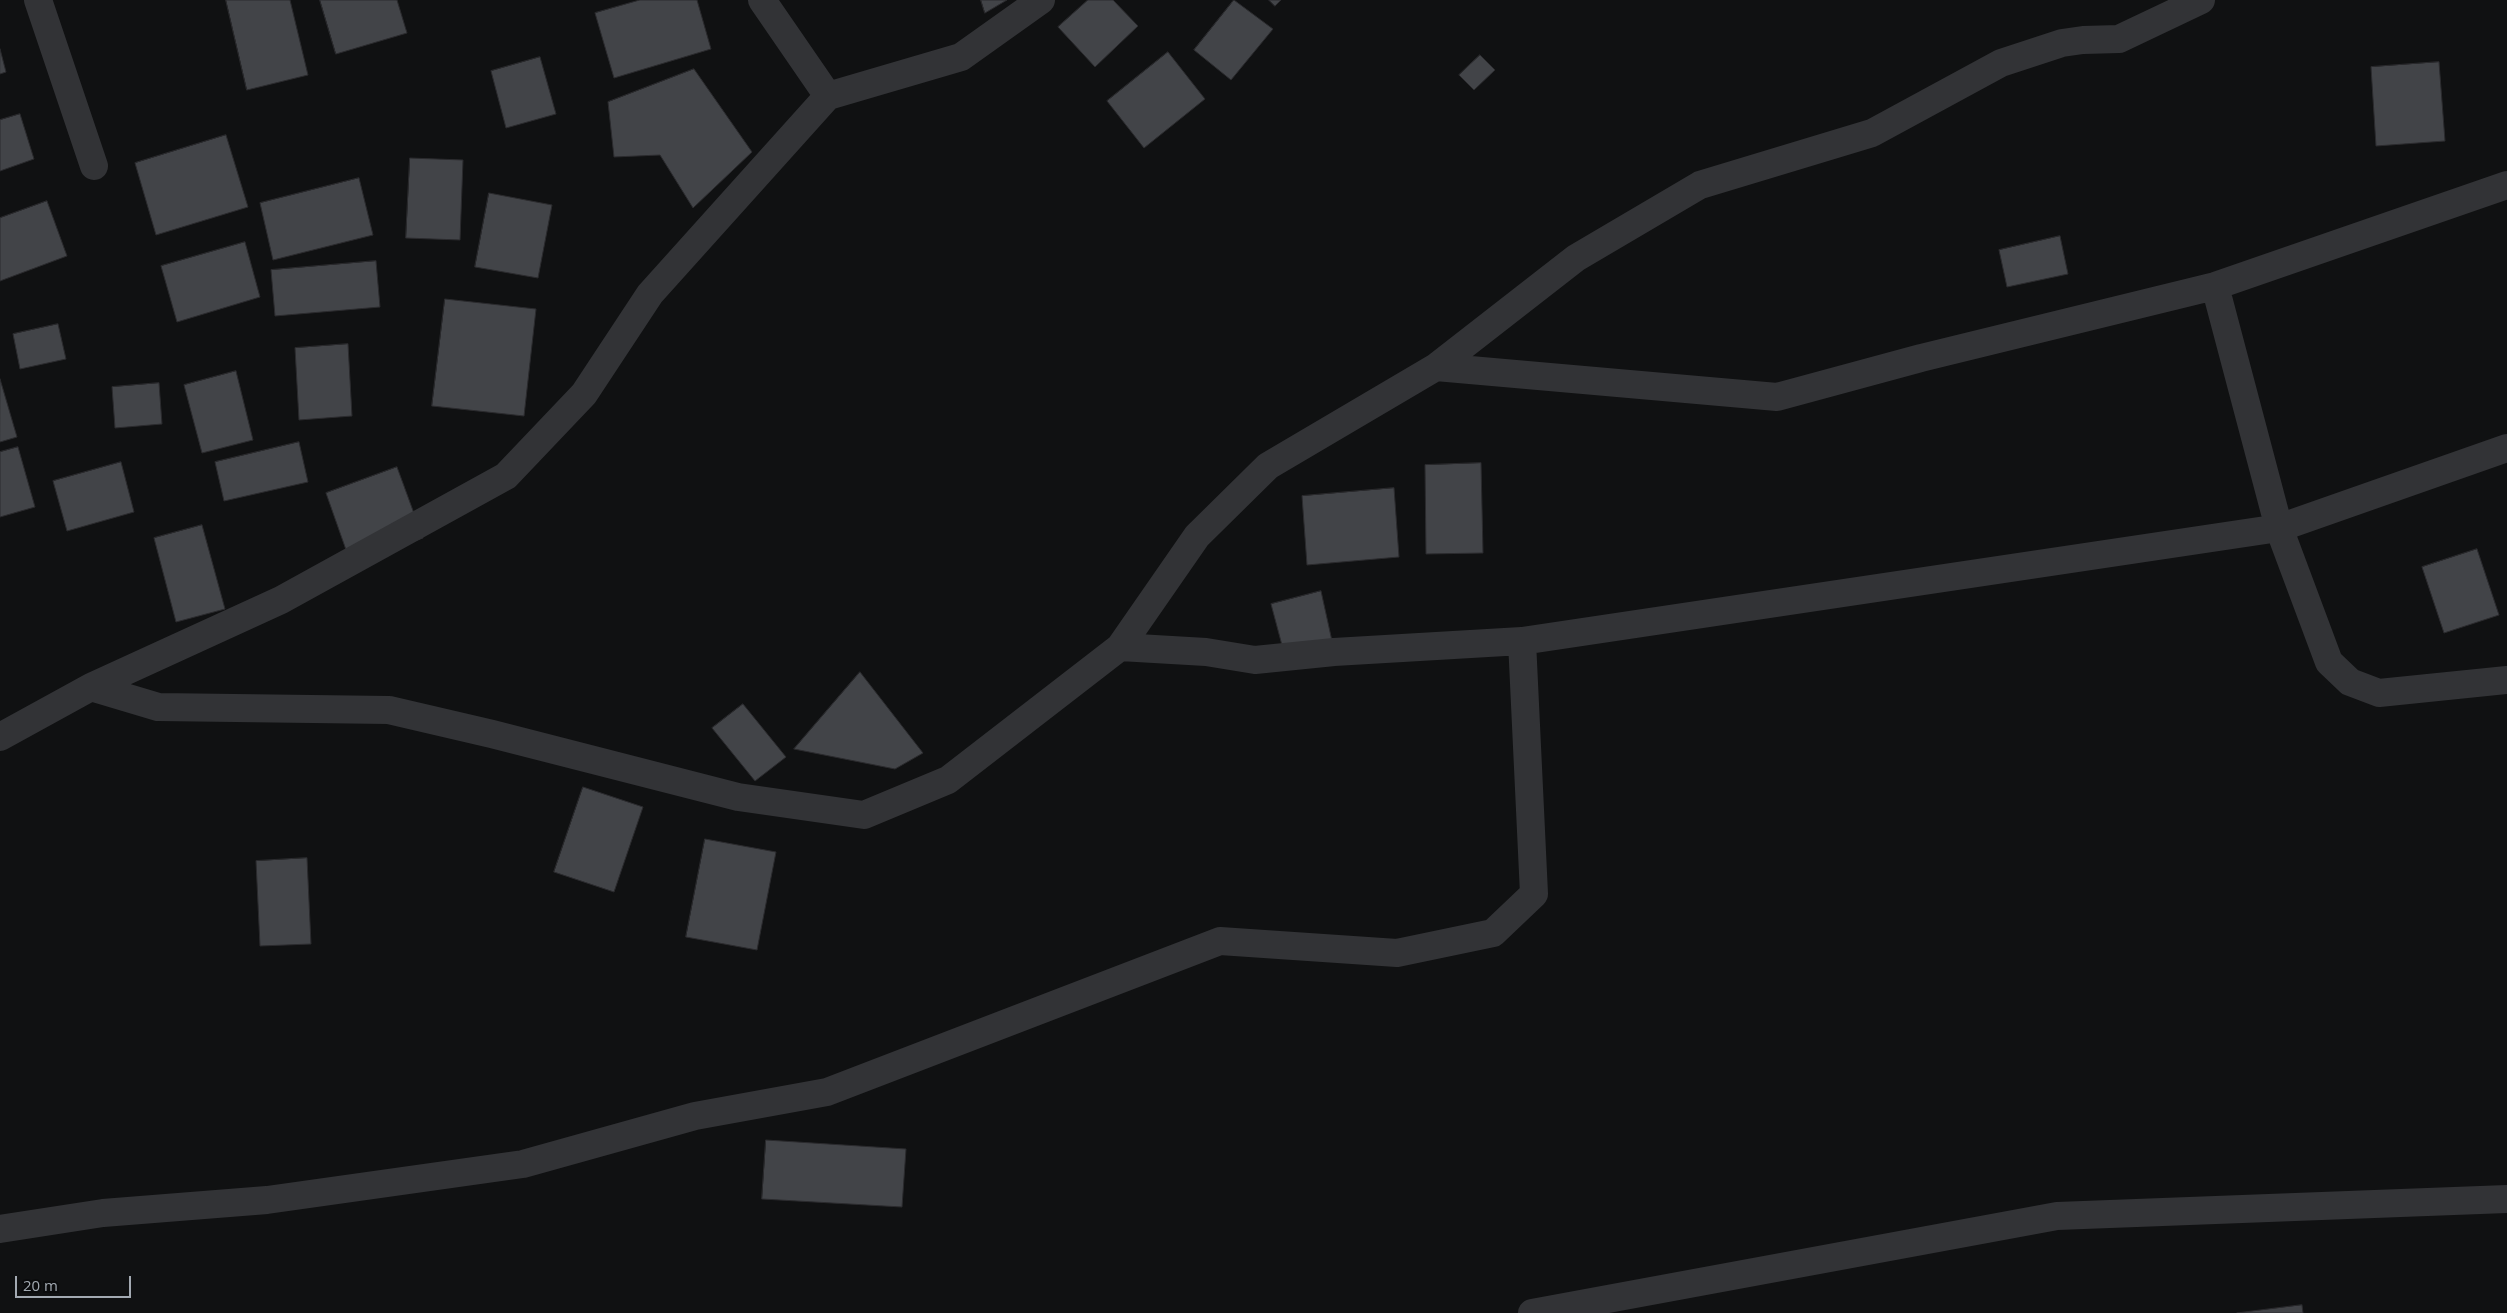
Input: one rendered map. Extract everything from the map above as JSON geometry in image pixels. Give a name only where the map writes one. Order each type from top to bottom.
[{"type":"street","points":[[38,0],[94,166]]},
{"type":"street","points":[[762,0],[828,96]]},
{"type":"street","points":[[0,737],[91,687],[281,600],[506,476],[584,394],[650,294],[828,96],[961,57],[1041,0]]},
{"type":"street","points":[[91,687],[158,707],[389,710],[492,734],[738,797],[864,815],[948,780],[1120,647],[1197,536],[1268,466],[1436,366],[1576,258],[1700,185],[1872,133],[2001,63],[2062,43],[2119,39],[2201,0]]},
{"type":"street","points":[[1436,366],[1777,398],[1921,358],[2214,286],[2507,185]]},
{"type":"street","points":[[2214,286],[2279,528],[2329,662],[2350,682],[2379,693],[2507,680]]},
{"type":"street","points":[[1120,647],[1206,652],[1255,660],[1334,652],[1522,641],[2279,528],[2507,448]]},
{"type":"street","points":[[0,1229],[103,1213],[267,1200],[523,1164],[695,1116],[827,1092],[1220,940],[1397,953],[1493,933],[1534,894],[1522,641]]},
{"type":"street","points":[[1532,1313],[2058,1216],[2507,1199]]},
{"type":"building","points":[[226,0],[290,0],[308,75],[247,90]]},
{"type":"building","points":[[320,0],[397,0],[407,33],[336,54]]},
{"type":"building","points":[[640,0],[697,0],[711,49],[614,78],[595,13]]},
{"type":"building","points":[[981,0],[1007,0],[985,13]]},
{"type":"building","points":[[1088,0],[1113,0],[1138,26],[1095,67],[1058,27]]},
{"type":"building","points":[[1234,0],[1273,29],[1231,80],[1194,50]]},
{"type":"building","points":[[1269,0],[1281,0],[1275,6]]},
{"type":"building","points":[[0,49],[6,72],[0,74]]},
{"type":"building","points":[[1168,52],[1205,99],[1144,148],[1107,101]]},
{"type":"building","points":[[1480,55],[1495,70],[1474,90],[1459,75]]},
{"type":"building","points":[[540,57],[556,114],[506,128],[491,71]]},
{"type":"building","points":[[2439,62],[2445,141],[2376,146],[2371,67]]},
{"type":"building","points":[[694,69],[752,152],[693,208],[660,155],[614,157],[608,102]]},
{"type":"building","points":[[20,114],[34,159],[0,171],[0,120]]},
{"type":"building","points":[[226,135],[248,207],[156,235],[135,163]]},
{"type":"building","points":[[410,158],[463,160],[460,240],[406,238]]},
{"type":"building","points":[[359,178],[373,235],[273,260],[260,203]]},
{"type":"building","points":[[489,193],[552,205],[538,278],[475,267]]},
{"type":"building","points":[[47,201],[67,256],[0,281],[0,218]]},
{"type":"building","points":[[2060,236],[2068,274],[2007,287],[1999,250]]},
{"type":"building","points":[[245,242],[260,297],[177,322],[161,266]]},
{"type":"building","points":[[376,261],[380,307],[275,316],[271,270]]},
{"type":"building","points":[[445,299],[536,309],[524,416],[432,406]]},
{"type":"building","points":[[58,324],[66,359],[20,369],[13,334]]},
{"type":"building","points":[[348,344],[352,416],[299,420],[295,348]]},
{"type":"building","points":[[236,371],[253,440],[202,453],[184,385]]},
{"type":"building","points":[[0,379],[17,437],[0,442]]},
{"type":"building","points":[[159,383],[162,424],[115,428],[112,387]]},
{"type":"building","points":[[299,442],[308,482],[224,501],[215,462]]},
{"type":"building","points":[[18,447],[35,507],[0,517],[0,452]]},
{"type":"building","points":[[121,462],[134,512],[67,531],[53,481]]},
{"type":"building","points":[[1481,463],[1483,553],[1426,554],[1425,465]]},
{"type":"building","points":[[397,467],[423,538],[351,564],[326,493]]},
{"type":"building","points":[[1394,488],[1399,557],[1307,565],[1302,496]]},
{"type":"building","points":[[202,525],[225,609],[176,622],[154,538]]},
{"type":"building","points":[[2477,549],[2499,615],[2444,633],[2422,567]]},
{"type":"building","points":[[1321,591],[1332,641],[1283,649],[1271,604]]},
{"type":"building","points":[[860,672],[923,753],[895,769],[794,749]]},
{"type":"building","points":[[743,704],[786,757],[755,781],[712,728]]},
{"type":"building","points":[[583,787],[643,807],[614,892],[554,872]]},
{"type":"building","points":[[705,839],[776,852],[757,950],[686,937]]},
{"type":"building","points":[[307,858],[311,944],[260,946],[256,861]]},
{"type":"building","points":[[766,1140],[906,1149],[902,1207],[762,1199]]},
{"type":"building","points":[[2302,1305],[2303,1313],[2237,1313]]}]
